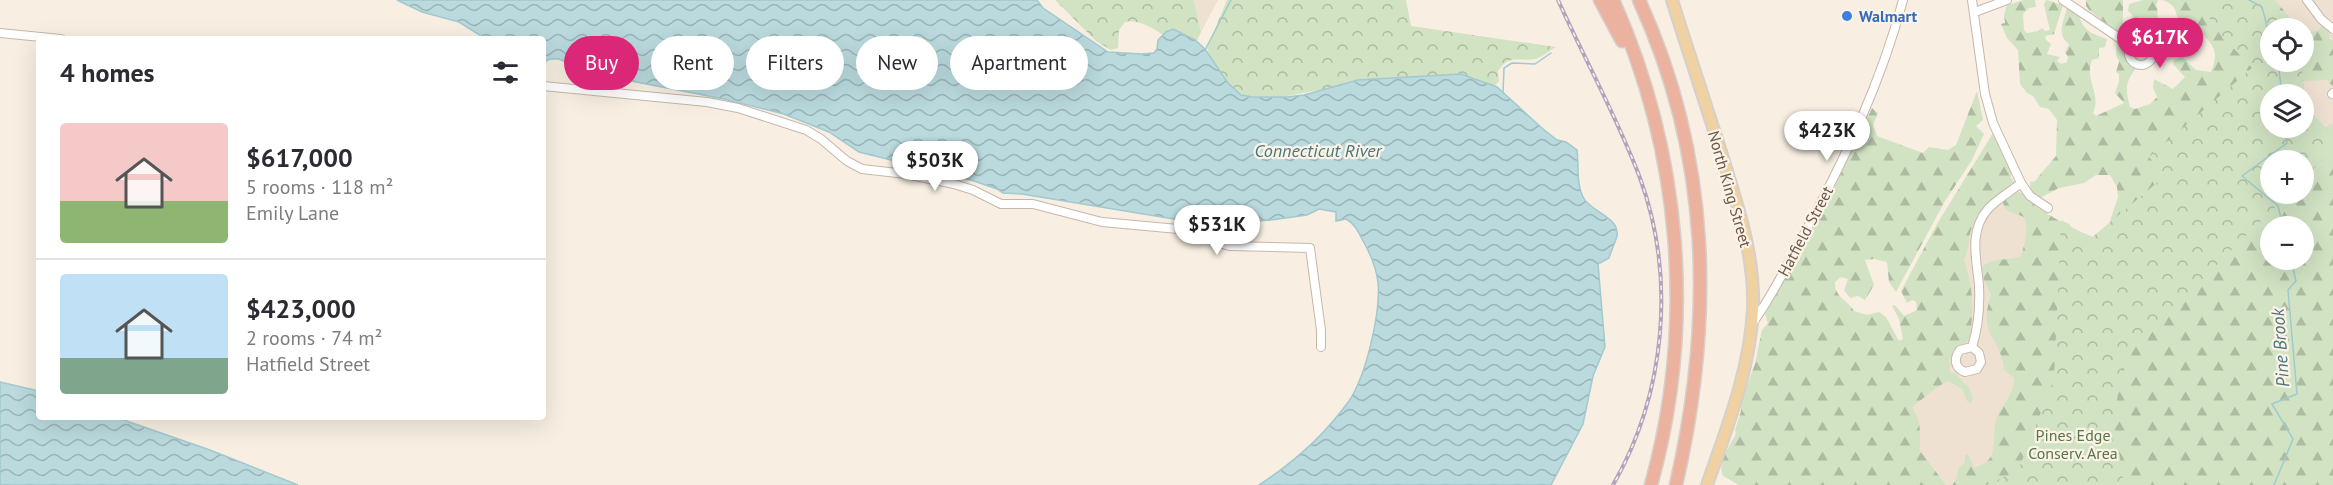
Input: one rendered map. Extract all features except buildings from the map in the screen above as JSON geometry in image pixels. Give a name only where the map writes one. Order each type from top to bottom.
[{"type":"highway","points":[[1600,0],[1622,40],[1640,82],[1669,193]]},
{"type":"highway","points":[[1613,0],[1649,96],[1662,147],[1677,267],[1676,335],[1669,405],[1651,485]]},
{"type":"highway","points":[[1639,0],[1670,82]]},
{"type":"highway","points":[[1648,0],[1686,142],[1700,244],[1700,336],[1695,388],[1676,485]]},
{"type":"main road","name":"North King Street","points":[[1672,0],[1740,214],[1753,290],[1751,325],[1741,382],[1707,485]]},
{"type":"street","name":"Hatfield Street","points":[[1751,325],[1766,305],[1847,150],[1885,60],[1903,0]]},
{"type":"street","points":[[1972,0],[1988,108],[2021,183],[2030,196],[2048,208]]},
{"type":"street","points":[[1975,12],[2007,0]]},
{"type":"street","points":[[2063,0],[2131,46]]},
{"type":"street","points":[[2309,1],[2321,19],[2333,29]]},
{"type":"street","points":[[0,33],[36,37]]},
{"type":"street","points":[[546,86],[707,102],[752,112],[806,130],[859,168],[906,174],[954,184],[973,190],[1001,204],[1033,204],[1102,222],[1189,230],[1230,246],[1310,248],[1321,330],[1321,347]]},
{"type":"street","points":[[1971,347],[1979,303],[1974,253],[1977,229],[1987,210],[2021,183]]},
{"type":"shaded area","points":[[1194,0],[1218,0],[1201,32]]},
{"type":"shaded area","points":[[2270,0],[2333,0],[2333,123],[2325,127],[2314,115],[2314,84],[2303,84],[2302,72],[2314,72],[2314,18],[2285,18]]},
{"type":"shaded area","points":[[1998,151],[2021,196],[2036,210],[2051,379],[1980,485],[1946,485],[1888,453]]},
{"type":"green space","points":[[1055,0],[1194,0],[1201,32],[1190,55],[1150,27],[1133,21],[1125,22],[1119,30],[1118,48],[1111,50],[1096,41]]},
{"type":"green space","points":[[1227,0],[1406,0],[1411,26],[1556,47],[1537,58],[1506,62],[1498,71],[1499,81],[1493,88],[1475,78],[1454,75],[1384,78],[1281,97],[1245,96],[1235,91],[1228,83],[1207,48]]},
{"type":"green space","name":"Pines Edge Conserv. Area","points":[[2024,0],[2035,0],[2036,7],[2029,8],[2023,14],[2024,30],[2027,33],[2042,28],[2045,31],[2050,30],[2044,5],[2046,0],[2063,5],[2054,34],[2045,36],[2051,44],[2047,54],[2060,57],[2057,61],[2061,64],[2067,62],[2068,57],[2065,52],[2069,44],[2062,36],[2067,6],[2078,13],[2088,31],[2107,39],[2105,47],[2099,48],[2099,58],[2092,60],[2090,67],[2096,99],[2093,113],[2096,116],[2124,103],[2115,93],[2119,81],[2119,74],[2116,72],[2119,62],[2116,54],[2117,41],[2127,59],[2137,67],[2130,77],[2127,90],[2130,107],[2135,109],[2150,104],[2157,97],[2153,88],[2154,79],[2173,89],[2185,77],[2173,64],[2174,60],[2182,57],[2196,70],[2211,72],[2215,59],[2214,50],[2200,31],[2185,32],[2156,42],[2163,29],[2170,29],[2179,24],[2172,5],[2161,0],[2275,0],[2290,18],[2260,18],[2260,72],[2314,72],[2314,31],[2319,30],[2322,25],[2328,30],[2330,40],[2333,40],[2333,87],[2327,80],[2303,81],[2303,84],[2260,84],[2260,138],[2314,138],[2314,115],[2325,127],[2333,123],[2333,485],[1952,485],[1957,478],[1958,469],[1965,462],[1965,455],[1968,454],[1974,468],[1990,458],[1997,417],[2014,384],[2014,378],[2004,370],[1999,350],[1988,328],[1987,309],[1991,295],[1982,276],[1981,268],[1990,262],[2021,256],[2024,247],[2025,218],[2008,211],[2003,201],[2014,193],[2020,192],[2048,214],[2093,237],[2108,227],[2118,197],[2117,187],[2110,175],[2096,175],[2084,183],[2059,188],[2038,199],[2029,190],[2031,181],[2034,182],[2056,156],[2057,120],[2049,109],[2040,107],[2033,96],[2027,93],[2020,84],[2018,50],[2007,38],[2001,24],[2005,23],[2004,15],[2007,5]]},
{"type":"green space","points":[[2086,0],[2123,0],[2123,25],[2118,33],[2089,10]]},
{"type":"green space","points":[[2144,0],[2158,0],[2156,5],[2159,27],[2151,43],[2148,37],[2124,37],[2135,29],[2132,15],[2128,11],[2129,4]]},
{"type":"green space","name":"Pines Edge Conserv. Area","points":[[2204,0],[2270,0],[2285,18],[2260,18],[2260,72],[2302,72],[2303,84],[2260,84],[2260,138],[2314,138],[2314,115],[2333,136],[2333,149],[2314,168],[2314,150],[2260,150],[2260,204],[2278,204],[2266,216],[2260,216],[2260,222],[2125,356],[2112,427],[2118,446],[2124,485],[1986,485],[2018,471],[2054,379],[2061,220],[2069,224],[2083,245],[2165,176],[2149,157],[2252,68],[2212,25]]},
{"type":"green space","points":[[1977,91],[1983,120],[1976,126],[1984,134],[1972,160],[1945,201],[1896,292],[1889,282],[1887,262],[1874,259],[1865,260],[1874,285],[1865,300],[1858,296],[1850,298],[1844,290],[1848,279],[1841,277],[1835,282],[1839,295],[1854,311],[1867,315],[1879,312],[1886,317],[1899,341],[1903,339],[1899,319],[1892,306],[1895,305],[1904,316],[1917,310],[1916,302],[1912,300],[1907,303],[1901,291],[1937,224],[1993,133],[2012,172],[2010,178],[2014,182],[2013,186],[1983,208],[1972,227],[1964,260],[1972,297],[1970,336],[1967,342],[1954,351],[1949,362],[1951,373],[1955,373],[1969,388],[1973,399],[1971,403],[1967,401],[1962,389],[1948,381],[1912,407],[1919,424],[1920,451],[1946,485],[1739,485],[1723,476],[1723,460],[1736,434],[1741,401],[1755,364],[1762,330],[1768,323],[1765,314],[1831,195],[1872,108],[1878,113],[1873,125],[1877,136],[1923,153],[1929,147],[1948,150],[1956,145]]},
{"type":"water","name":"Connecticut River","points":[[397,0],[1037,0],[1043,8],[1084,36],[950,36],[950,90],[1088,90],[1088,38],[1108,52],[1154,53],[1158,40],[1173,29],[1195,40],[1205,49],[1228,83],[1241,95],[1253,97],[1304,95],[1358,80],[1461,74],[1497,87],[1543,129],[1557,140],[1566,142],[1577,150],[1579,180],[1583,197],[1617,229],[1617,236],[1609,258],[1598,264],[1605,347],[1593,376],[1583,424],[1551,485],[1259,485],[1284,467],[1319,436],[1349,401],[1361,376],[1371,343],[1377,310],[1377,276],[1370,255],[1357,230],[1346,219],[1336,221],[1336,212],[1319,209],[1307,215],[1219,224],[1192,222],[1022,194],[1003,193],[971,180],[859,152],[829,132],[784,114],[678,90],[734,90],[734,36],[651,36],[651,85],[639,83],[639,36],[564,36],[564,61],[550,59],[546,61],[546,36],[481,36],[459,22],[422,12]]},
{"type":"water","points":[[0,382],[36,390],[36,420],[124,420],[210,450],[298,485],[0,485]]},
{"type":"waterway","points":[[1205,50],[1231,0]]},
{"type":"waterway","name":"Pine Brook","points":[[2249,0],[2262,7],[2265,18]]},
{"type":"waterway","name":"Pine Brook","points":[[1503,93],[1504,68],[1512,63],[1535,64],[1551,53]]},
{"type":"waterway","name":"Pine Brook","points":[[2279,72],[2281,84]]},
{"type":"waterway","name":"Pine Brook","points":[[2280,216],[2278,206],[2242,176],[2287,143],[2286,138]]},
{"type":"waterway","name":"Pine Brook","points":[[2274,485],[2293,439],[2272,404],[2297,394],[2288,290],[2296,281],[2293,270]]},
{"type":"railway","points":[[1558,0],[1631,155],[1651,216],[1658,255],[1661,294],[1660,334],[1654,374],[1645,412],[1631,449],[1613,485]]},
{"type":"place","name":"Walmart","points":[[1847,16]]}]
